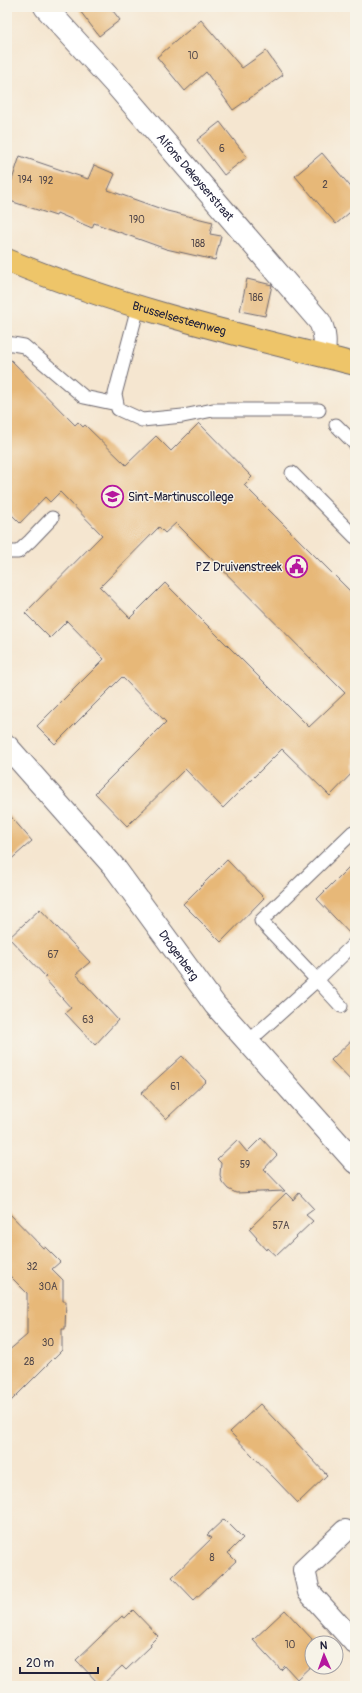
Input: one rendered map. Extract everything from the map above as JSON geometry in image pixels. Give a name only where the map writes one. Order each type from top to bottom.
[{"type":"main road","name":"Brusselsesteenweg","points":[[7,260],[36,272],[138,307],[355,364]]},
{"type":"street","name":"Alfons Dekeyserstraat","points":[[45,7],[115,84],[320,322],[325,338],[324,356]]},
{"type":"street","name":"Drogenberg","points":[[7,746],[115,868],[215,1005],[355,1162]]},
{"type":"street","points":[[345,1532],[304,1570],[309,1592],[355,1643]]},
{"type":"lane","points":[[138,307],[115,394],[118,409],[142,420],[183,416],[213,410],[319,410]]},
{"type":"lane","points":[[7,343],[24,346],[84,397],[117,404]]},
{"type":"lane","points":[[336,425],[355,444]]},
{"type":"lane","points":[[292,474],[355,537]]},
{"type":"lane","points":[[7,552],[18,552],[52,518]]},
{"type":"lane","points":[[341,1006],[261,921],[353,832]]},
{"type":"lane","points":[[248,1042],[317,980],[355,943]]},
{"type":"building","points":[[77,7],[110,7],[120,20],[99,36]]},
{"type":"building","points":[[201,20],[242,68],[266,51],[283,75],[233,110],[206,72],[185,91],[157,57]]},
{"type":"building","points":[[220,122],[247,157],[224,175],[197,140]]},
{"type":"building","points":[[322,153],[355,192],[355,208],[336,224],[295,176]]},
{"type":"building","points":[[20,156],[88,179],[94,165],[115,174],[108,190],[167,211],[213,222],[210,234],[221,236],[215,260],[166,249],[94,223],[92,228],[57,213],[56,216],[7,200],[7,195]]},
{"type":"building","points":[[247,279],[272,285],[265,316],[240,311]]},
{"type":"building","points":[[7,356],[75,425],[78,422],[83,427],[85,425],[126,465],[156,436],[171,451],[199,423],[252,477],[244,485],[355,596],[355,770],[330,796],[282,749],[223,808],[185,769],[127,826],[95,793],[166,722],[122,677],[55,744],[37,726],[104,659],[67,621],[50,638],[25,613],[102,535],[60,492],[50,502],[45,497],[20,523],[7,510]],"holes":[[[176,523],[345,693],[309,727],[165,583],[130,618],[100,587],[159,527],[165,533]]]},
{"type":"building","points":[[7,812],[32,841],[7,863]]},
{"type":"building","points":[[227,860],[264,898],[221,942],[183,904]]},
{"type":"building","points":[[355,861],[355,935],[352,936],[317,899]]},
{"type":"building","points":[[40,909],[90,962],[76,974],[118,1020],[95,1045],[65,1013],[71,1008],[45,979],[46,977],[9,938]]},
{"type":"building","points":[[355,1037],[355,1085],[331,1060]]},
{"type":"building","points":[[182,1056],[206,1081],[166,1119],[141,1093]]},
{"type":"building","points":[[261,1138],[277,1155],[264,1169],[285,1191],[236,1193],[228,1189],[222,1182],[220,1175],[221,1163],[217,1159],[237,1140],[247,1152]]},
{"type":"building","points":[[286,1193],[293,1200],[299,1193],[314,1209],[306,1215],[313,1221],[276,1256],[267,1248],[266,1250],[249,1229]]},
{"type":"building","points":[[7,1211],[43,1248],[45,1247],[60,1262],[52,1269],[63,1280],[63,1301],[66,1301],[65,1329],[62,1329],[62,1350],[7,1405],[7,1352],[27,1335],[27,1293],[7,1273]]},
{"type":"building","points":[[260,1404],[327,1475],[298,1503],[230,1432]]},
{"type":"building","points":[[224,1519],[243,1538],[228,1553],[236,1561],[194,1600],[172,1577],[212,1538],[207,1535]]},
{"type":"building","points":[[133,1610],[158,1636],[150,1644],[151,1646],[126,1670],[122,1666],[101,1686],[76,1660],[122,1616],[125,1618]]},
{"type":"building","points":[[285,1610],[308,1635],[304,1635],[304,1672],[297,1679],[285,1666],[281,1670],[253,1640]]},
{"type":"place","name":"Sint-Martinuscollege","points":[[113,497]]},
{"type":"place","name":"PZ Druivenstreek","points":[[297,567]]}]
